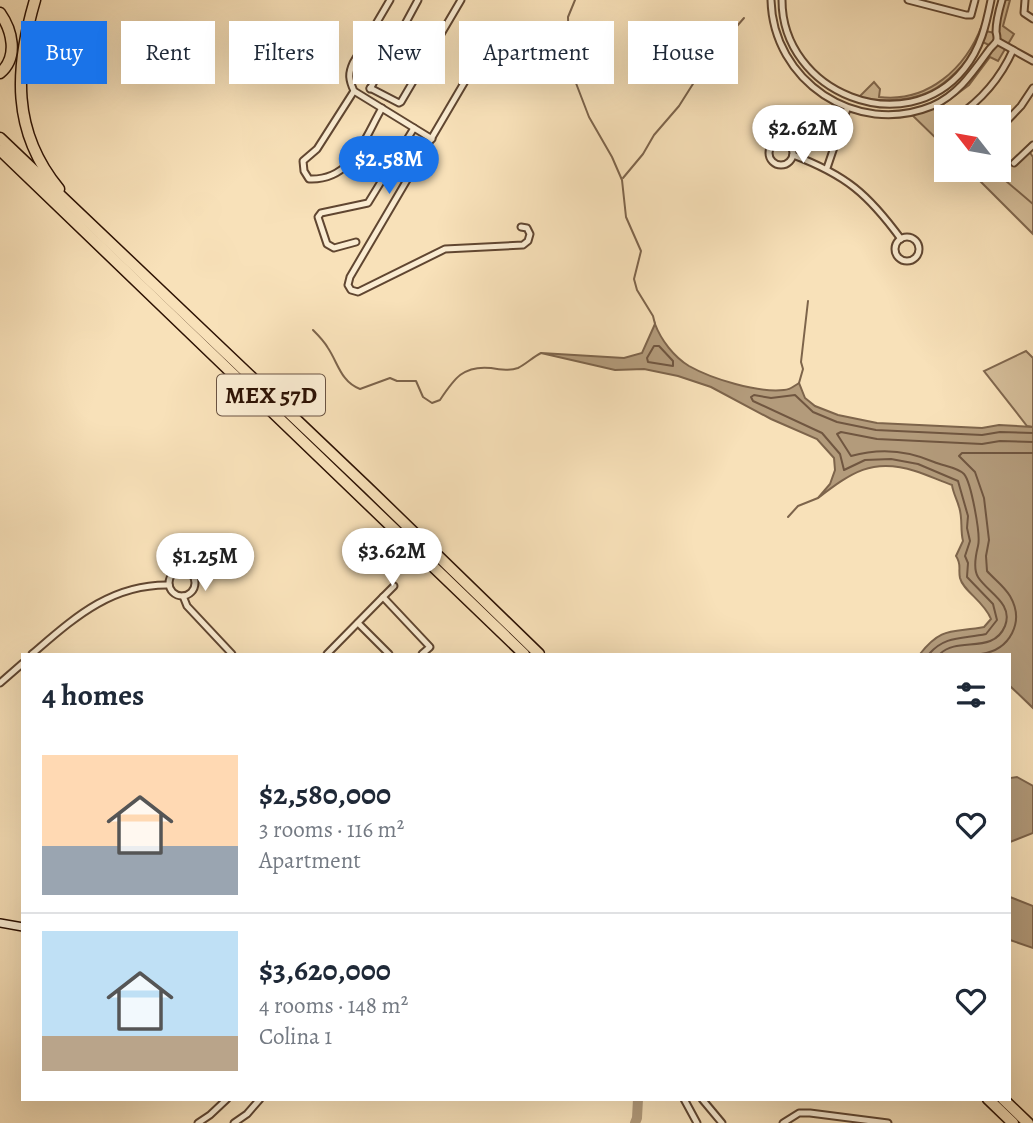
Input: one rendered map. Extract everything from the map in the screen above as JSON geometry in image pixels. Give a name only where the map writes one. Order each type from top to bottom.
[{"type":"highway","points":[[36,0],[28,24],[23,56],[19,93],[22,117],[34,150],[54,182],[87,221]]},
{"type":"highway","points":[[0,13],[10,27],[12,46],[5,69],[0,73]]},
{"type":"highway","name":"MEX 57D","points":[[0,138],[538,653]]},
{"type":"highway","name":"MEX 57D","points":[[0,150],[523,653]]},
{"type":"highway","points":[[990,1101],[1013,1123]]},
{"type":"highway","points":[[1005,1101],[1028,1123]]},
{"type":"street","points":[[390,0],[349,72],[349,81],[354,91],[432,139]]},
{"type":"street","points":[[365,98],[418,0]]},
{"type":"street","points":[[370,88],[401,102],[461,0]]},
{"type":"street","points":[[771,0],[773,23],[789,60],[812,87],[847,108],[870,113],[901,114],[935,105],[967,81],[996,41],[1002,0]]},
{"type":"street","points":[[782,0],[789,38],[797,54],[825,85],[856,100],[895,103],[912,101],[931,94],[964,70],[985,31],[991,0]]},
{"type":"street","points":[[908,0],[971,15],[975,0]]},
{"type":"street","points":[[939,9],[941,0]]},
{"type":"street","points":[[1026,0],[1024,13],[1033,19]]},
{"type":"street","points":[[985,31],[992,31],[996,41],[1033,61]]},
{"type":"street","points":[[981,41],[985,46],[996,41]]},
{"type":"street","points":[[971,105],[987,92],[1003,70],[1012,49]]},
{"type":"street","points":[[464,84],[350,277],[348,285],[351,290],[358,292],[445,249],[523,245],[530,234],[527,228],[521,227]]},
{"type":"street","points":[[1012,115],[1033,88]]},
{"type":"street","points":[[354,91],[317,149],[303,161],[304,172],[309,178],[332,176],[349,165],[382,108]]},
{"type":"street","points":[[827,168],[847,108],[842,99],[847,96]]},
{"type":"street","points":[[847,108],[856,107],[856,100]]},
{"type":"street","points":[[356,242],[334,248],[327,244],[318,217],[321,213],[368,203],[414,128]]},
{"type":"street","points":[[777,141],[785,141],[792,146],[793,155],[789,162],[781,165],[774,162],[769,151],[777,141]]},
{"type":"street","points":[[1014,163],[1033,145]]},
{"type":"street","points":[[793,155],[827,168],[861,192],[884,215],[901,239]]},
{"type":"street","points":[[910,238],[917,243],[918,253],[912,260],[903,261],[896,255],[895,246],[901,239],[910,238]]},
{"type":"street","points":[[182,569],[190,572],[194,578],[190,593],[183,596],[177,595],[169,585],[170,577],[175,571],[182,569]]},
{"type":"street","points":[[33,653],[95,603],[139,587],[169,585]]},
{"type":"street","points":[[328,653],[394,586]]},
{"type":"street","points":[[183,596],[187,606],[231,653]]},
{"type":"street","points":[[383,597],[430,647]]},
{"type":"street","points":[[358,623],[388,653]]},
{"type":"street","points":[[423,653],[436,641]]},
{"type":"street","points":[[333,648],[339,653]]},
{"type":"street","points":[[0,683],[21,665]]},
{"type":"street","points":[[0,923],[21,927]]},
{"type":"street","points":[[198,1123],[225,1101]]},
{"type":"street","points":[[234,1123],[258,1101]]},
{"type":"street","points":[[685,1101],[696,1123]]},
{"type":"street","points":[[704,1101],[722,1123]]},
{"type":"street","points":[[783,1123],[799,1113],[888,1123]]},
{"type":"shaded area","points":[[1002,0],[1010,0],[1003,26],[1014,34],[998,61],[990,57],[969,85],[942,105],[934,105],[934,136],[909,112],[937,101],[957,88],[991,46],[981,41],[956,72],[930,92],[898,100],[858,98],[874,82],[880,89],[879,97],[914,94],[929,88],[943,79],[966,55],[982,25],[985,26],[985,31],[995,33]]},
{"type":"shaded area","points":[[1028,150],[1033,157],[1033,234],[981,182],[1012,182],[1012,164]]},
{"type":"shaded area","points":[[1026,351],[1033,358],[1033,427],[1027,426],[984,371]]},
{"type":"water","points":[[655,324],[673,353],[699,371],[735,384],[761,389],[786,390],[799,383],[805,398],[815,406],[838,415],[877,423],[982,428],[999,425],[1033,427],[1033,708],[1011,687],[1011,653],[921,653],[941,635],[984,627],[991,619],[960,578],[956,556],[963,541],[961,515],[952,485],[900,467],[874,467],[841,481],[818,498],[830,484],[835,470],[834,458],[817,439],[771,419],[711,387],[678,376],[644,369],[615,370],[541,353],[624,358],[642,353]]},
{"type":"water","points":[[1017,777],[1033,786],[1033,833],[1011,842],[1011,778]]},
{"type":"water","points":[[1011,897],[1033,906],[1033,948],[1011,940]]},
{"type":"waterway","points":[[575,0],[568,17],[569,65],[589,117],[622,180],[626,217],[641,251],[634,279],[655,324]]},
{"type":"waterway","points":[[623,178],[679,106],[710,57],[744,18]]},
{"type":"waterway","points":[[1007,182],[1033,204]]},
{"type":"waterway","points":[[799,383],[803,369],[801,362],[808,301]]},
{"type":"waterway","points":[[313,330],[326,345],[344,377],[354,386],[360,389],[390,378],[397,381],[416,381],[423,397],[432,403],[440,400],[455,380],[466,371],[481,368],[515,369],[541,353]]},
{"type":"waterway","points":[[788,517],[798,506],[818,498]]},
{"type":"waterway","points":[[635,1123],[638,1101]]}]
